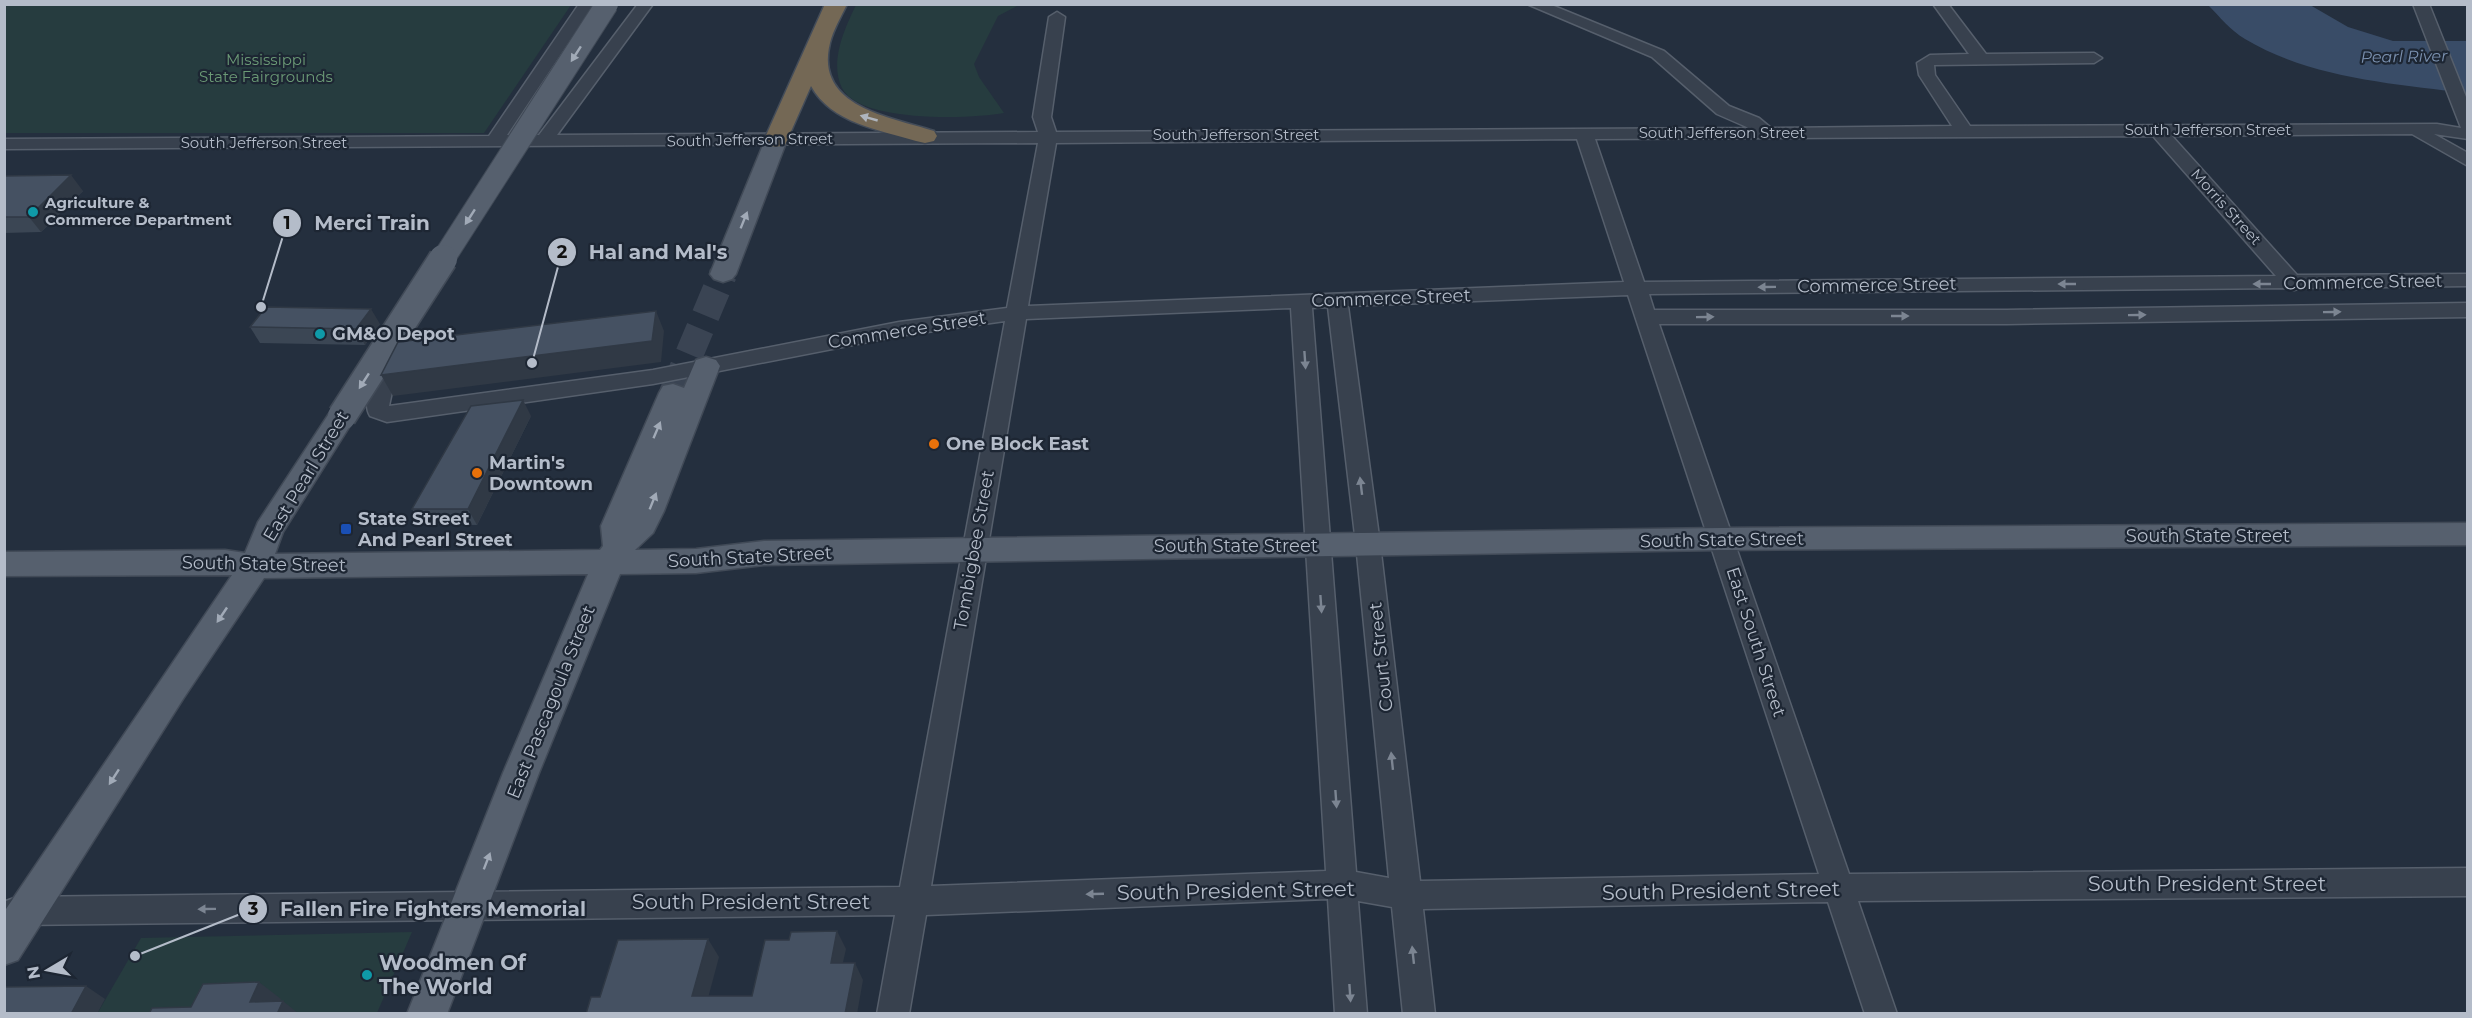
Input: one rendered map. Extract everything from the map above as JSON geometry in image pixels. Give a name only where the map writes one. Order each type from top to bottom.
[{"type":"highway","points":[[776,140],[836,4]]},
{"type":"highway","points":[[818,43],[819,80],[830,98],[853,113],[925,136]]},
{"type":"main road","name":"East Pearl Street","points":[[4,947],[16,911],[255,566],[269,530],[607,4]]},
{"type":"main road","points":[[723,274],[776,140]]},
{"type":"main road","points":[[613,554],[642,525],[649,511],[706,366]]},
{"type":"main road","name":"East Pascagoula Street","points":[[427,1014],[521,772],[613,554],[616,526],[673,393]]},
{"type":"main road","name":"South State Street","points":[[4,564],[225,562],[255,566],[613,554],[696,561],[764,553],[1721,539],[2468,534]]},
{"type":"street","points":[[494,142],[586,4]]},
{"type":"street","points":[[543,142],[646,4]]},
{"type":"street","points":[[1534,4],[1658,54],[1686,81],[1723,110],[1753,122],[1765,133]]},
{"type":"street","points":[[1940,4],[1981,59]]},
{"type":"street","points":[[2421,4],[2467,124]]},
{"type":"street","name":"Tombigbee Street","points":[[893,1014],[1048,136],[1042,117],[1057,17]]},
{"type":"street","points":[[1964,131],[1927,75],[1925,63],[1930,60],[2094,58]]},
{"type":"street","points":[[2402,129],[2429,137],[2468,161]]},
{"type":"street","name":"South Jefferson Street","points":[[4,144],[776,140],[925,136],[2402,129],[2437,129],[2468,134]]},
{"type":"street","name":"Morris Street","points":[[2157,130],[2294,284]]},
{"type":"street","name":"East South Street","points":[[1584,133],[1881,1014]]},
{"type":"street","name":"Commerce Street","points":[[398,361],[376,406],[378,411],[387,414],[653,377],[899,329],[1016,313],[1637,288],[2294,284],[2468,280]]},
{"type":"street","name":"Court Street","points":[[1337,300],[1368,544],[1419,1014]]},
{"type":"street","points":[[1301,302],[1351,1014]]},
{"type":"street","name":"Commerce Street","points":[[1646,317],[2007,316],[2468,310]]},
{"type":"street","name":"South President Street","points":[[16,911],[471,904],[912,901],[1342,884],[1406,895],[2468,882]]},
{"type":"green space","name":"Mississippi State Fairgrounds","points":[[4,5],[571,5],[484,133],[5,133]]},
{"type":"green space","points":[[856,5],[1019,5],[998,16],[974,64],[979,77],[1004,113],[967,117],[917,116],[870,108],[852,99],[842,88],[837,67],[840,45]]},
{"type":"green space","points":[[412,932],[377,1013],[274,1013],[280,999],[219,1013],[97,1014],[141,938]]},
{"type":"water","name":"Pearl River","points":[[2208,5],[2310,5],[2348,27],[2393,41],[2467,41],[2467,93],[2353,77],[2297,63],[2245,39]]},
{"type":"building","points":[[71,175],[29,217],[4,217],[4,176]]},
{"type":"building","points":[[266,307],[371,309],[356,329],[250,327]]},
{"type":"building","points":[[656,311],[652,341],[381,375],[398,342]]},
{"type":"building","points":[[523,400],[468,509],[412,509],[471,406]]},
{"type":"building","points":[[837,931],[831,963],[855,963],[845,1014],[586,1014],[591,997],[600,997],[618,940],[708,939],[692,996],[752,996],[765,940],[789,940],[791,932]]},
{"type":"building","points":[[259,982],[250,1002],[283,1001],[277,1014],[149,1014],[152,1008],[191,1007],[203,984]]},
{"type":"building","points":[[86,986],[71,1014],[4,1014],[4,987]]},
{"type":"tunnel","points":[[673,393],[723,274]]},
{"type":"place","name":"Agriculture & Commerce Department","points":[[33,212]]},
{"type":"place","name":"Merci Train","points":[[261,307]]},
{"type":"place","name":"GM&O Depot","points":[[320,334]]},
{"type":"place","name":"Hal and Mal's","points":[[532,363]]},
{"type":"place","name":"One Block East","points":[[934,444]]},
{"type":"place","name":"Martin's Downtown","points":[[477,473]]},
{"type":"place","name":"State Street And Pearl Street","points":[[346,529]]},
{"type":"place","name":"Fallen Fire Fighters Memorial","points":[[135,956]]},
{"type":"place","name":"Woodmen Of The World","points":[[367,975]]}]
